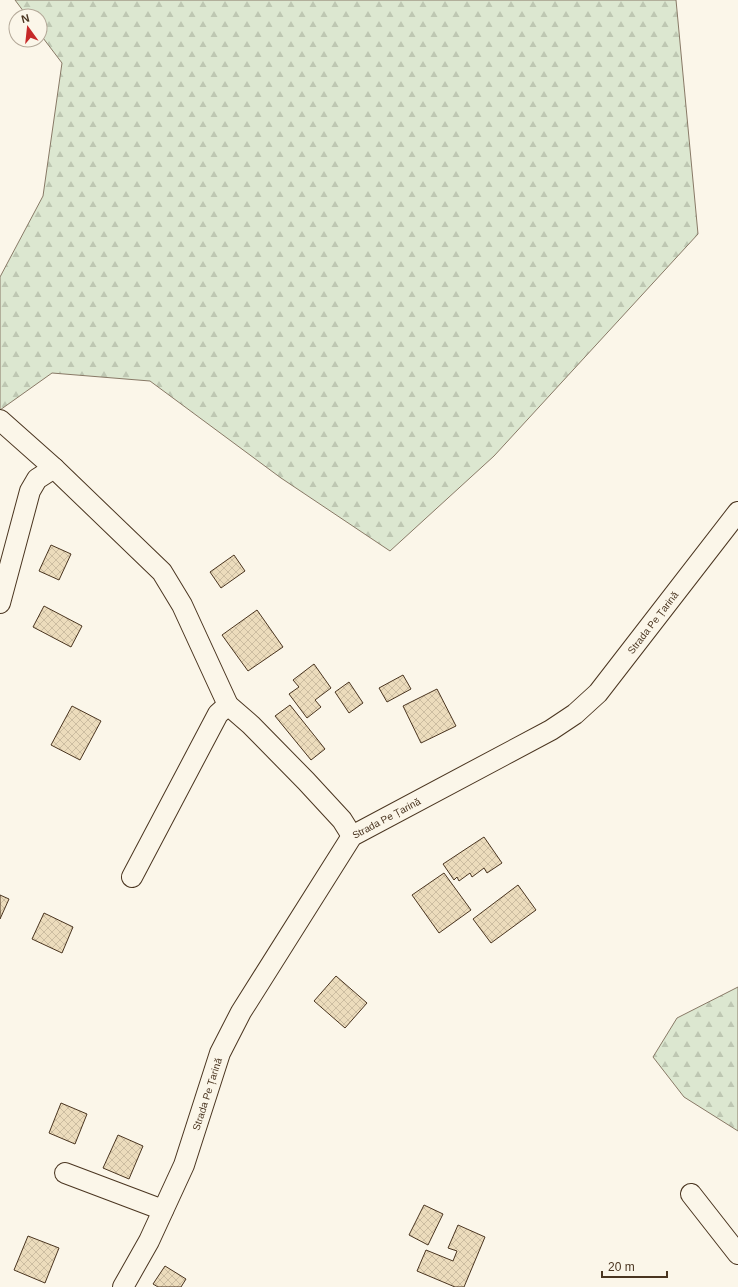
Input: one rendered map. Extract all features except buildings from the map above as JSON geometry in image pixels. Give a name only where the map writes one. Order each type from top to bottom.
[{"type":"street","points":[[0,420],[54,468],[162,572],[182,605],[228,705],[251,725],[306,781],[342,820],[352,836]]},
{"type":"street","points":[[0,603],[30,491],[37,479],[54,468]]},
{"type":"street","name":"Strada Pe Țarină","points":[[123,1287],[149,1241],[184,1165],[220,1053],[241,1012],[352,836],[551,730],[575,714],[598,693],[738,512]]},
{"type":"street","points":[[132,878],[218,714],[228,705]]},
{"type":"street","points":[[65,1173],[163,1210]]},
{"type":"street","points":[[691,1194],[738,1254]]},
{"type":"green space","points":[[15,0],[676,0],[698,234],[494,456],[390,551],[281,478],[150,381],[52,373],[0,410],[0,277],[43,196],[62,63],[48,45],[48,8],[21,8]]},
{"type":"green space","points":[[738,987],[738,1131],[684,1097],[653,1057],[677,1018]]}]
